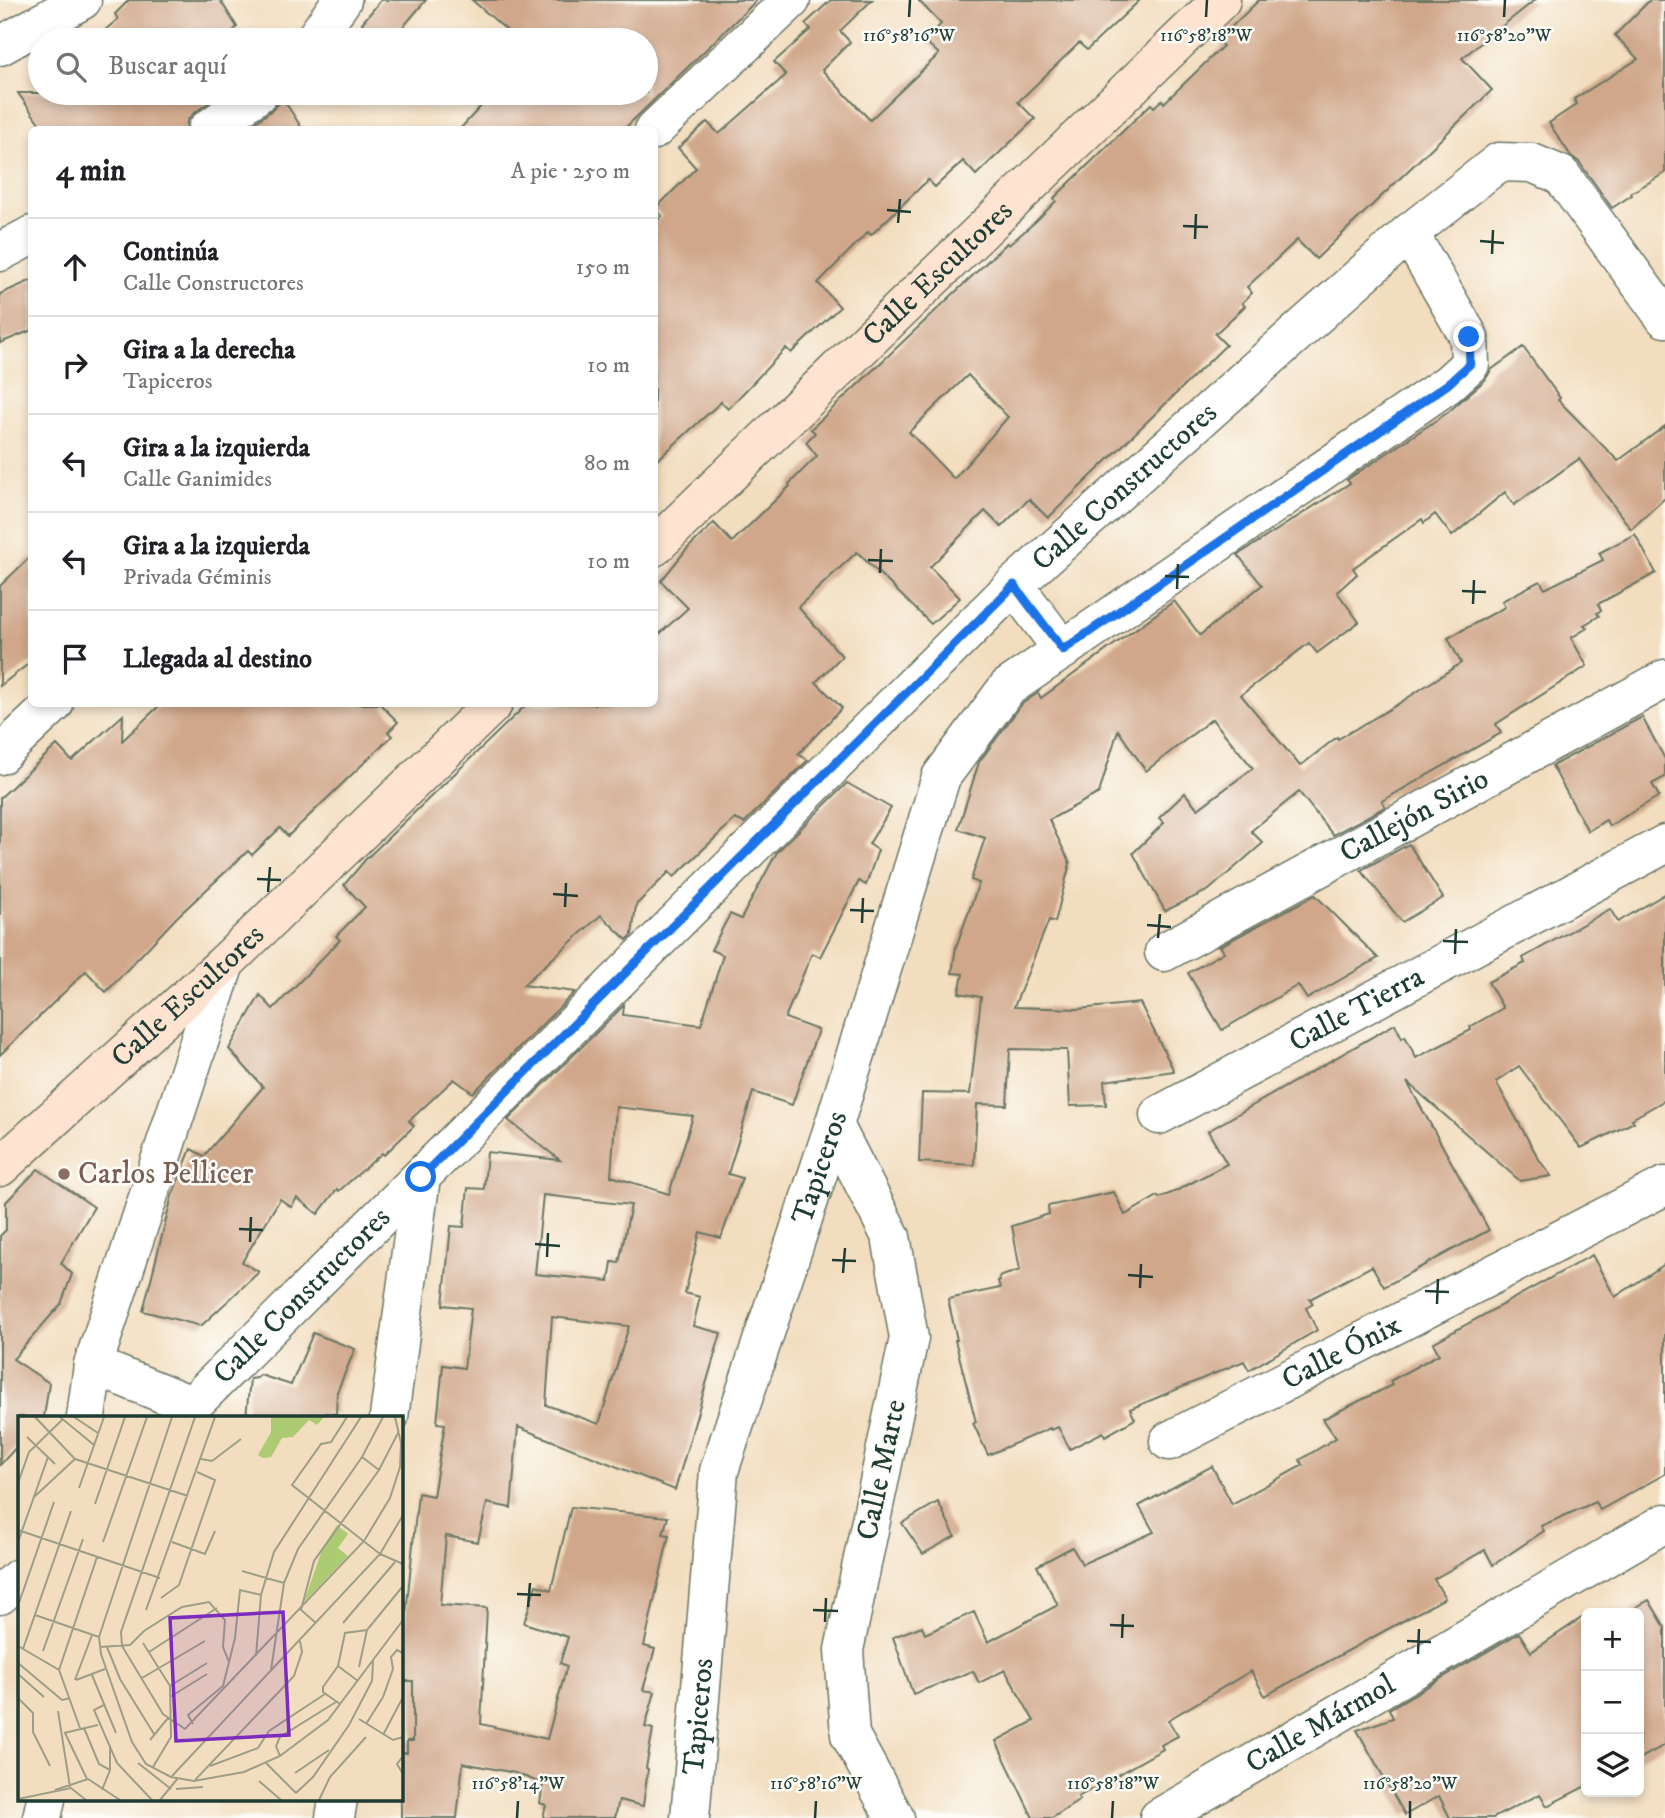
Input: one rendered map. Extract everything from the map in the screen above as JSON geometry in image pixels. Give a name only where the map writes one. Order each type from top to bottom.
[{"type":"street","points":[[32,28],[82,0]]},
{"type":"street","points":[[322,28],[342,0]]},
{"type":"street","points":[[658,126],[791,0]]},
{"type":"street","name":"Calle Escultores","points":[[658,543],[1221,0]]},
{"type":"street","points":[[0,46],[28,30]]},
{"type":"street","points":[[213,126],[242,105]]},
{"type":"street","name":"Calle Constructores","points":[[185,1411],[1014,585],[1409,233],[1499,162],[1532,163],[1561,175],[1665,318]]},
{"type":"street","name":"Tapiceros","points":[[690,1818],[719,1471],[834,1125],[941,776],[1007,688],[1448,384],[1470,364],[1469,337],[1409,233]]},
{"type":"street","points":[[0,252],[28,237]]},
{"type":"street","points":[[1014,585],[1063,650]]},
{"type":"street","name":"Callejón Sirio","points":[[1164,952],[1665,679]]},
{"type":"street","points":[[0,755],[51,707]]},
{"type":"street","name":"Calle Escultores","points":[[0,1167],[225,962],[490,707]]},
{"type":"street","name":"Calle Tierra","points":[[1159,1115],[1665,844]]},
{"type":"street","points":[[86,1416],[93,1365],[225,962]]},
{"type":"street","name":"Calle Marte","points":[[834,1125],[891,1237],[909,1338],[844,1650],[850,1735],[895,1818]]},
{"type":"street","points":[[388,1416],[421,1177]]},
{"type":"street","name":"Calle Ónix","points":[[1169,1441],[1665,1186]]},
{"type":"street","points":[[93,1365],[185,1411]]},
{"type":"street","name":"Calle Mármol","points":[[1159,1818],[1665,1523]]},
{"type":"street","points":[[0,1595],[18,1579]]},
{"type":"street","points":[[42,1818],[46,1800]]},
{"type":"street","points":[[335,1818],[338,1800]]},
{"type":"building","points":[[129,0],[220,0],[237,27],[108,28],[118,19],[115,14]]},
{"type":"building","points":[[381,0],[426,0],[402,28],[368,28],[362,23]]},
{"type":"building","points":[[472,0],[757,0],[658,96],[658,28],[504,28]]},
{"type":"building","points":[[831,0],[872,0],[840,31],[850,42],[822,70],[870,120],[939,54],[925,41],[941,24],[918,0],[1140,0],[1087,50],[1079,43],[1018,102],[1035,119],[976,175],[963,161],[935,187],[928,180],[871,235],[868,232],[818,283],[840,307],[791,353],[786,348],[728,409],[721,402],[658,459],[658,220],[662,216],[658,212],[658,206],[696,168],[678,148],[707,122],[719,134],[786,75],[774,62],[811,29],[805,24]]},
{"type":"building","points":[[1259,0],[1535,0],[1462,58],[1492,90],[1316,259],[1297,240],[1247,287],[1252,293],[1242,303],[1245,306],[1215,334],[1226,345],[1048,518],[1029,499],[1001,527],[985,511],[930,567],[960,598],[931,624],[857,552],[798,607],[842,656],[816,682],[842,708],[798,754],[808,760],[744,823],[735,819],[674,877],[669,872],[636,905],[632,935],[627,940],[601,915],[523,985],[575,992],[473,1093],[454,1079],[409,1121],[414,1126],[384,1155],[382,1153],[339,1191],[337,1189],[318,1214],[297,1198],[291,1207],[280,1199],[242,1262],[259,1272],[201,1326],[143,1311],[172,1196],[191,1149],[204,1156],[263,1087],[229,1049],[260,995],[273,1009],[340,940],[336,936],[365,907],[344,885],[365,860],[524,707],[658,707],[658,635],[688,608],[661,581],[686,550],[714,523],[732,542],[817,456],[806,442],[815,433],[811,429],[1007,243],[1009,245],[1036,221],[1056,201],[1054,198],[1151,104],[1154,107],[1162,100],[1164,103],[1223,46],[1217,41]],"holes":[[[968,375],[1008,417],[954,479],[909,432]]]},
{"type":"building","points":[[1650,0],[1665,0],[1665,173],[1612,208],[1549,123],[1577,104],[1574,99],[1638,59],[1615,35]]},
{"type":"building","points":[[18,93],[28,93],[28,105],[205,105],[187,120],[186,126],[41,126]]},
{"type":"building","points":[[277,105],[287,105],[300,126],[250,126]]},
{"type":"building","points":[[482,105],[649,105],[627,126],[463,126]]},
{"type":"building","points":[[28,282],[28,332],[0,343],[0,294]]},
{"type":"building","points":[[1523,347],[1560,398],[1558,400],[1618,461],[1665,426],[1665,498],[1631,529],[1579,459],[1514,505],[1505,492],[1452,536],[1435,514],[1424,523],[1422,519],[1353,568],[1357,574],[1337,592],[1359,622],[1317,653],[1309,643],[1241,695],[1300,766],[1337,737],[1338,739],[1395,706],[1461,663],[1448,638],[1505,607],[1502,601],[1540,581],[1545,589],[1603,560],[1599,553],[1635,534],[1656,573],[1598,604],[1601,610],[1597,613],[1599,616],[1584,625],[1587,628],[1571,638],[1587,666],[1496,724],[1501,733],[1382,801],[1385,807],[1333,835],[1299,792],[1251,831],[1263,843],[1209,890],[1165,911],[1133,853],[1164,823],[1159,818],[1185,793],[1198,809],[1253,768],[1212,719],[1146,771],[1118,730],[1099,793],[1049,820],[1070,863],[1055,922],[1049,920],[1014,1007],[1078,1009],[1140,1003],[1174,1071],[1104,1081],[1106,1105],[1070,1106],[1067,1050],[1010,1049],[1007,1105],[977,1104],[974,1165],[919,1162],[922,1093],[970,1094],[981,997],[959,993],[963,974],[952,973],[956,947],[979,883],[971,880],[985,838],[958,829],[979,762],[1022,704],[1038,693],[1041,698],[1174,601],[1200,635],[1262,585],[1238,555],[1350,483],[1347,480],[1447,413],[1485,380],[1491,370]]},
{"type":"building","points":[[28,559],[28,664],[0,686],[0,586]]},
{"type":"building","points":[[158,707],[383,707],[398,722],[388,732],[392,736],[288,836],[280,828],[252,855],[248,851],[177,917],[106,992],[86,971],[0,1055],[0,798],[57,745],[72,761],[123,715],[122,741]]},
{"type":"building","points":[[1642,717],[1665,759],[1665,777],[1652,784],[1659,796],[1609,826],[1606,820],[1588,831],[1552,766]]},
{"type":"building","points":[[847,783],[891,808],[869,844],[878,850],[866,885],[859,881],[820,957],[812,953],[785,1018],[818,1030],[792,1105],[753,1092],[728,1174],[742,1178],[721,1238],[700,1232],[685,1293],[700,1297],[693,1326],[721,1333],[675,1490],[518,1427],[511,1508],[487,1503],[478,1542],[446,1536],[440,1605],[487,1608],[481,1724],[547,1739],[567,1666],[560,1663],[568,1637],[524,1623],[536,1585],[551,1590],[571,1507],[668,1517],[663,1534],[669,1535],[644,1646],[655,1649],[643,1690],[655,1692],[645,1727],[653,1729],[643,1806],[619,1800],[615,1818],[543,1818],[546,1805],[540,1803],[543,1784],[515,1773],[463,1763],[457,1818],[401,1818],[402,1753],[407,1753],[407,1741],[413,1741],[413,1681],[402,1681],[402,1655],[418,1493],[433,1496],[445,1424],[437,1423],[443,1365],[464,1368],[471,1308],[443,1305],[451,1226],[464,1227],[468,1188],[484,1189],[487,1152],[560,1160],[508,1120],[624,1005],[623,1015],[701,1025],[723,955],[711,950],[730,914],[741,919],[777,852]],"holes":[[[616,1107],[693,1116],[669,1194],[611,1176]],[[543,1195],[631,1205],[619,1263],[612,1262],[609,1281],[535,1274]],[[552,1317],[629,1326],[599,1424],[546,1405]]]},
{"type":"building","points":[[1409,844],[1443,898],[1402,922],[1361,870]]},
{"type":"building","points":[[1665,894],[1665,1100],[1632,1119],[1634,1122],[1581,1148],[1519,1066],[1496,1082],[1551,1176],[1520,1181],[1407,1082],[1489,1230],[1384,1287],[1372,1266],[1310,1299],[1313,1304],[1306,1308],[1317,1330],[1249,1370],[1244,1361],[1130,1409],[1135,1419],[1105,1436],[1103,1432],[1070,1449],[1058,1427],[1051,1430],[1050,1428],[988,1455],[973,1423],[976,1422],[955,1340],[948,1299],[1000,1288],[999,1277],[1020,1270],[1012,1226],[1049,1214],[1048,1206],[1114,1192],[1125,1215],[1158,1196],[1159,1198],[1174,1192],[1227,1164],[1208,1131],[1395,1024],[1402,1038],[1405,1036],[1416,1058],[1471,1030],[1470,1027],[1503,1008],[1488,982],[1525,963],[1523,958],[1610,909],[1618,922]]},
{"type":"building","points":[[1315,895],[1378,958],[1307,999],[1298,985],[1222,1030],[1188,973],[1224,952],[1220,946]]},
{"type":"building","points":[[38,1169],[94,1207],[61,1263],[72,1274],[61,1304],[13,1359],[49,1383],[44,1416],[18,1416],[18,1445],[0,1465],[0,1236],[6,1230],[6,1202]]},
{"type":"building","points":[[1592,1255],[1615,1297],[1665,1264],[1665,1474],[1600,1510],[1595,1502],[1541,1526],[1544,1531],[1493,1565],[1485,1550],[1434,1579],[1445,1598],[1265,1696],[1251,1671],[1168,1720],[1178,1736],[1161,1745],[1163,1749],[1078,1797],[1080,1800],[1052,1818],[1033,1818],[996,1741],[1034,1721],[1005,1670],[979,1683],[973,1671],[913,1694],[893,1637],[922,1626],[925,1634],[974,1612],[988,1642],[1058,1605],[1037,1566],[1072,1547],[1082,1564],[1154,1532],[1139,1506],[1212,1466],[1232,1504],[1303,1465],[1300,1460],[1336,1438],[1323,1419],[1392,1385],[1390,1381],[1439,1354],[1433,1343]]},
{"type":"building","points":[[313,1333],[355,1349],[337,1392],[336,1414],[246,1416],[250,1379],[260,1375],[291,1385]]},
{"type":"building","points":[[938,1502],[955,1536],[923,1554],[902,1523]]},
{"type":"building","points":[[1649,1600],[1665,1627],[1665,1745],[1644,1756],[1644,1608],[1635,1608]]},
{"type":"building","points":[[1581,1618],[1581,1789],[1547,1806],[1540,1794],[1493,1818],[1450,1818],[1439,1796],[1405,1815],[1357,1730],[1393,1718],[1389,1709],[1519,1633],[1531,1652]]},
{"type":"place","name":"Carlos Pellicer","points":[[64,1174]]},
{"type":"route","points":[[421,1177],[1014,585],[1063,650],[1448,384],[1470,364],[1469,337]]}]
